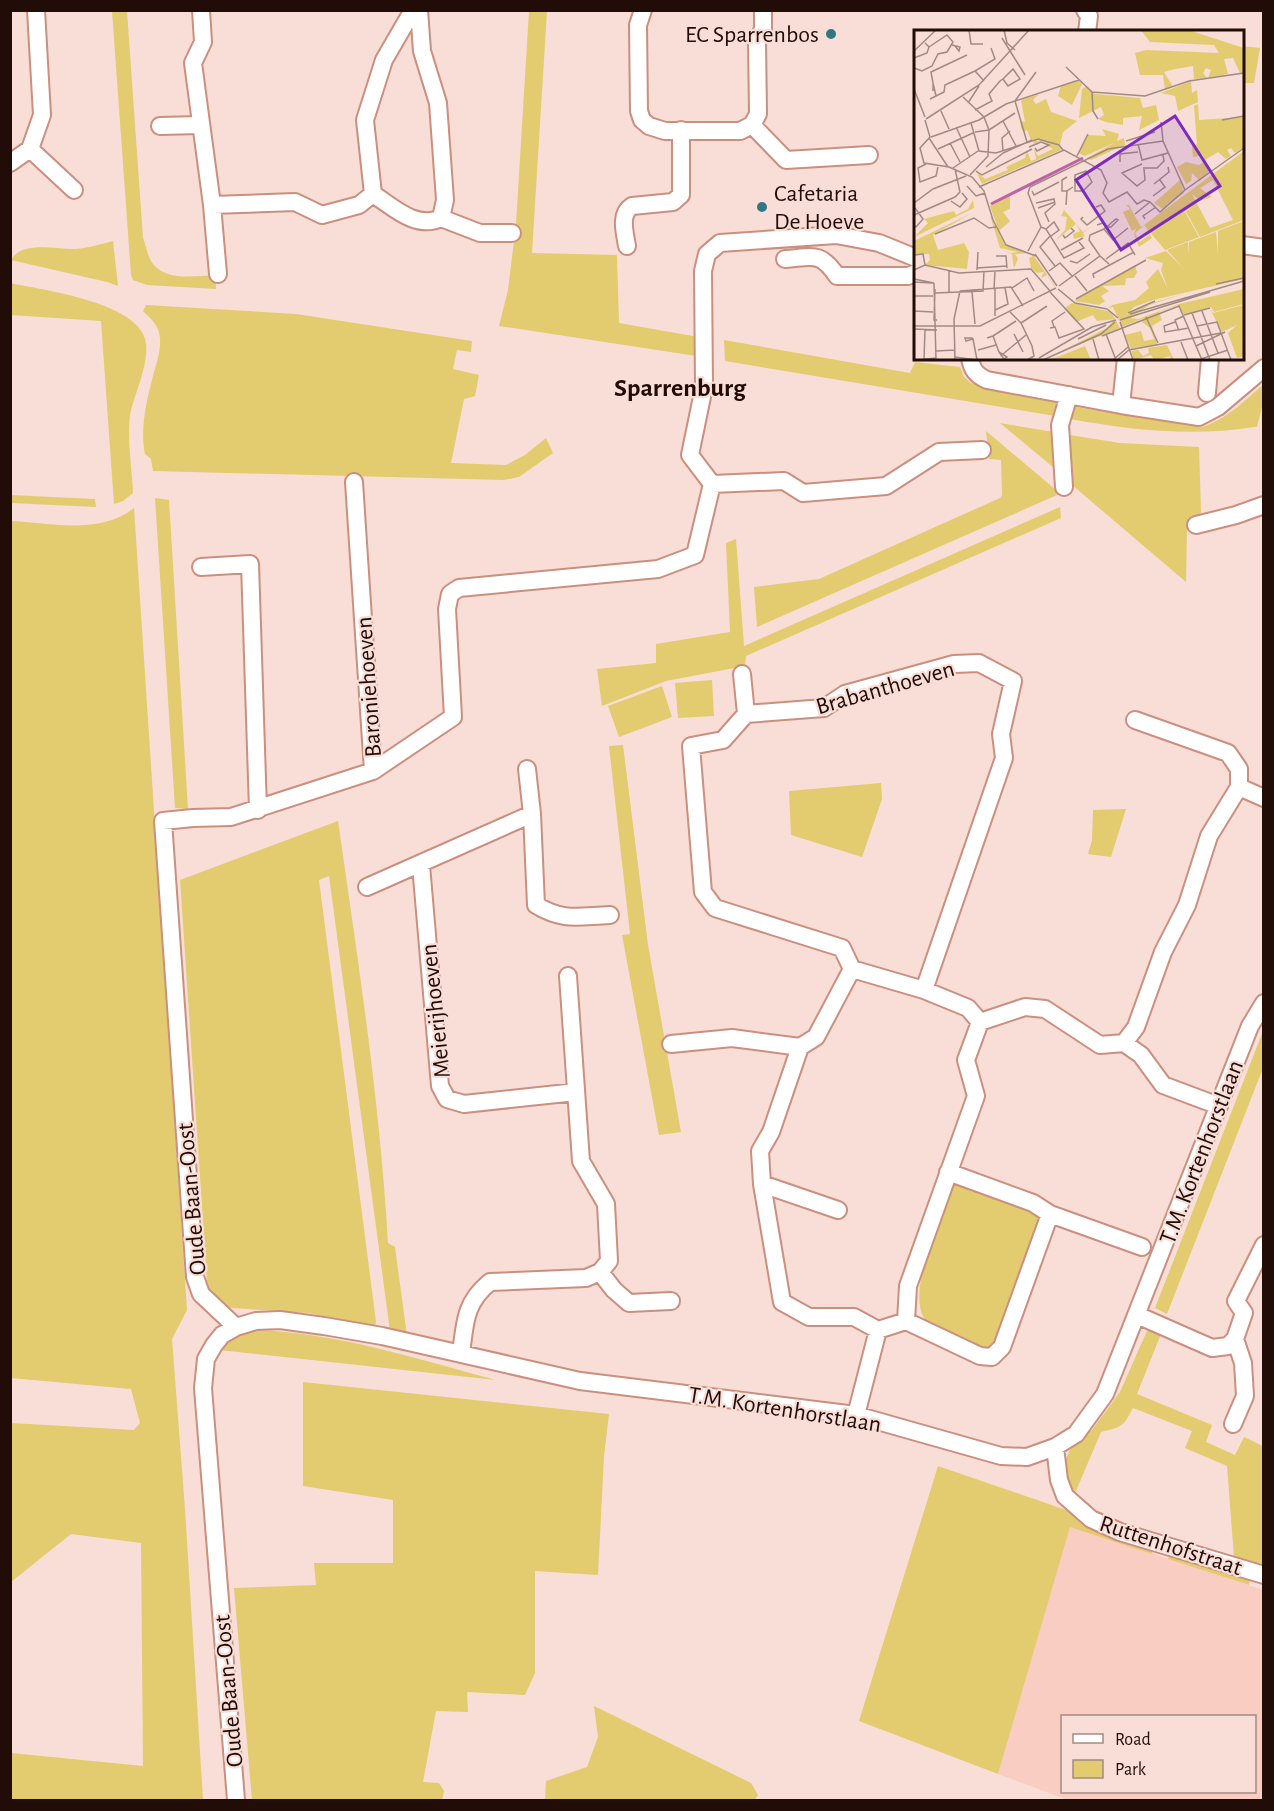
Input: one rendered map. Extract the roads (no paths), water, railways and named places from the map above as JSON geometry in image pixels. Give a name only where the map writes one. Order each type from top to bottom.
[{"type":"street","points":[[10,163],[30,149],[42,115],[36,10]]},
{"type":"street","points":[[201,10],[203,42],[193,63],[212,205],[218,274]]},
{"type":"street","points":[[373,194],[365,120],[384,60],[413,10]]},
{"type":"street","points":[[419,10],[422,51],[438,103],[445,200],[441,218]]},
{"type":"street","points":[[643,10],[638,26],[639,111],[642,120],[656,130],[740,130],[752,125],[758,114],[757,41],[763,30],[763,10]]},
{"type":"street","points":[[1085,10],[1089,16],[1087,30]]},
{"type":"street","points":[[160,126],[200,124]]},
{"type":"street","points":[[752,125],[786,160],[869,155]]},
{"type":"street","points":[[627,246],[624,216],[627,209],[632,206],[672,202],[681,195],[681,130]]},
{"type":"street","points":[[30,149],[74,190]]},
{"type":"street","points":[[212,205],[295,202],[322,215],[359,205],[373,194]]},
{"type":"street","points":[[373,194],[416,221],[431,223],[441,218],[480,233],[512,233]]},
{"type":"street","points":[[712,484],[690,455],[704,387],[703,271],[707,254],[720,243],[836,235],[879,243],[914,260]]},
{"type":"street","points":[[1244,245],[1263,248]]},
{"type":"street","points":[[785,259],[816,256],[827,261],[837,276],[908,276],[914,273]]},
{"type":"street","points":[[971,360],[973,369],[987,380],[1199,417],[1218,407],[1263,368]]},
{"type":"street","points":[[1121,405],[1126,360]]},
{"type":"street","points":[[1207,393],[1210,360]]},
{"type":"street","points":[[1064,487],[1060,425],[1069,395]]},
{"type":"street","points":[[712,484],[784,481],[803,493],[886,486],[939,452],[982,450]]},
{"type":"street","name":"Baroniehoeven","points":[[163,821],[231,817],[373,771],[354,482]]},
{"type":"street","points":[[373,771],[453,717],[447,609],[450,594],[459,588],[658,569],[695,555],[712,484]]},
{"type":"street","points":[[1196,525],[1236,515],[1263,505]]},
{"type":"street","points":[[201,567],[250,564],[258,810]]},
{"type":"street","name":"Brabanthoeven","points":[[746,714],[824,708],[845,694],[954,664],[979,663],[1013,681],[1001,734],[1004,758],[924,990]]},
{"type":"street","points":[[742,674],[746,714],[723,740],[691,746],[704,892],[716,908],[842,948],[852,969],[924,990],[968,1008],[980,1022]]},
{"type":"street","points":[[1125,1042],[1136,1027],[1163,952],[1187,905],[1209,836],[1239,787],[1239,769],[1228,753],[1135,720]]},
{"type":"street","points":[[527,769],[532,814],[536,905],[552,915],[567,917],[610,915]]},
{"type":"street","points":[[1239,787],[1263,798]]},
{"type":"street","points":[[367,887],[532,814]]},
{"type":"street","name":"Oude Baan-Oost","points":[[163,821],[195,1277],[201,1294],[236,1327],[222,1335],[206,1359],[203,1388],[236,1800]]},
{"type":"street","name":"Meierijhoeven","points":[[421,865],[440,1086],[447,1099],[464,1104],[576,1092]]},
{"type":"street","points":[[852,969],[816,1037],[800,1047],[771,1132],[760,1150],[762,1184],[782,1302],[809,1317],[854,1317],[878,1330],[906,1321],[980,1356],[992,1357],[1002,1347],[1050,1214]]},
{"type":"street","points":[[461,1354],[467,1312],[478,1292],[490,1282],[586,1278],[600,1272],[609,1261],[606,1204],[581,1161],[568,976]]},
{"type":"street","name":"T.M. Kortenhorstlaan","points":[[236,1327],[256,1321],[280,1320],[382,1336],[580,1382],[855,1415],[1001,1456],[1027,1457],[1055,1447],[1076,1434],[1105,1394],[1250,1026],[1263,1003]]},
{"type":"street","points":[[980,1022],[1025,1007],[1045,1010],[1100,1045],[1125,1042],[1141,1055],[1163,1085],[1219,1106]]},
{"type":"street","points":[[906,1321],[908,1286],[976,1096],[966,1060],[980,1022]]},
{"type":"street","points":[[671,1044],[732,1038],[800,1047]]},
{"type":"street","points":[[948,1172],[1034,1203],[1050,1214],[1142,1247]]},
{"type":"street","points":[[762,1184],[838,1210]]},
{"type":"street","points":[[1137,1315],[1212,1348],[1228,1346],[1235,1339],[1244,1313],[1236,1301],[1263,1245]]},
{"type":"street","points":[[600,1272],[614,1290],[629,1303],[671,1300]]},
{"type":"street","points":[[855,1415],[878,1330]]},
{"type":"street","points":[[1233,1424],[1245,1396],[1243,1363],[1235,1339]]},
{"type":"street","name":"Ruttenhofstraat","points":[[1055,1447],[1059,1480],[1065,1496],[1091,1519],[1120,1532],[1263,1575]]},
{"type":"place","name":"EC Sparrenbos","points":[[831,34]]},
{"type":"place","name":"Cafetaria De Hoeve","points":[[762,207]]},
{"type":"district","name":"Sparrenburg","points":[[680,387]]}]
